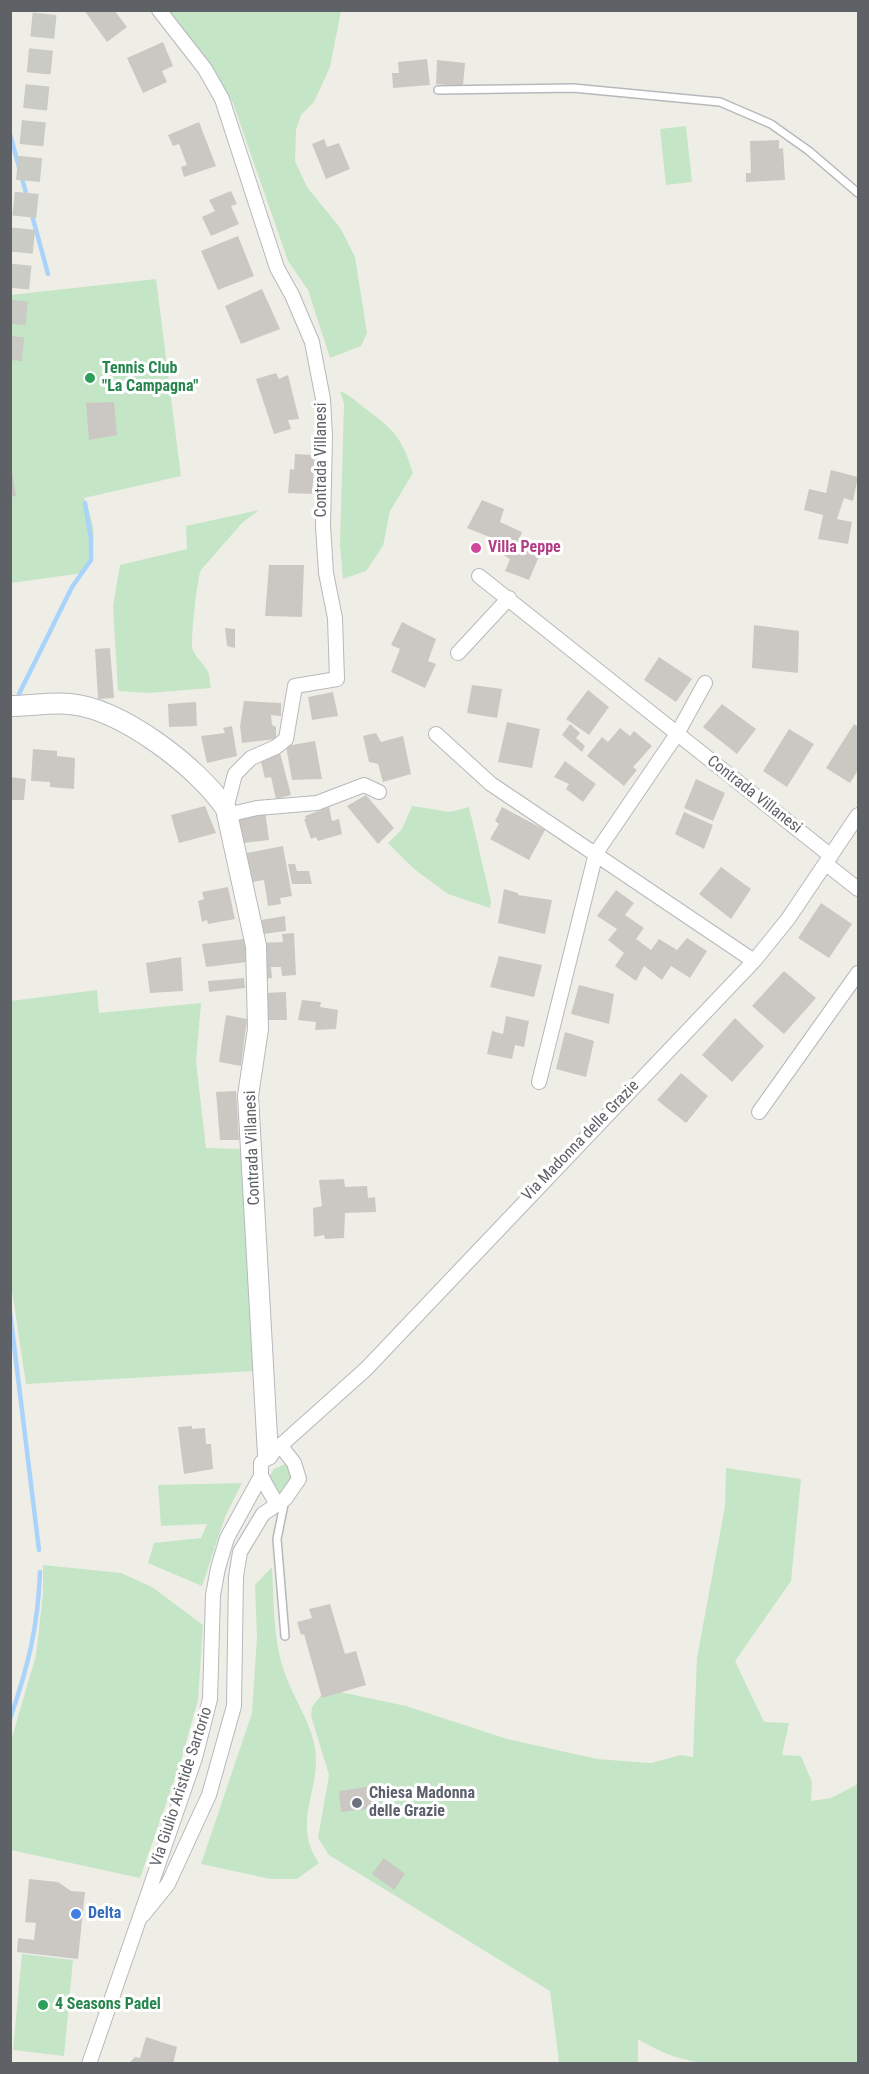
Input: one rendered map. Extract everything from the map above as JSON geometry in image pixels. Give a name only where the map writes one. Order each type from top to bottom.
[{"type":"street","name":"Contrada Villanesi","points":[[159,10],[205,69],[222,99],[277,268],[292,295],[312,342],[323,399],[325,436],[323,526],[326,573],[335,618],[337,679],[295,686],[285,739],[276,747],[251,758],[235,774],[226,812]]},
{"type":"street","name":"Contrada Villanesi","points":[[479,576],[677,734],[829,860],[858,889]]},
{"type":"street","points":[[458,654],[509,598]]},
{"type":"street","points":[[539,1082],[596,853],[677,734],[705,683]]},
{"type":"street","name":"Contrada Villanesi","points":[[10,706],[71,704],[138,728],[214,791],[226,812],[256,946],[258,1029],[248,1096],[274,1450]]},
{"type":"street","points":[[436,734],[491,784],[753,961]]},
{"type":"street","points":[[226,812],[317,802],[364,785],[380,792]]},
{"type":"street","name":"Via Madonna delle Grazie","points":[[274,1450],[366,1369],[753,961],[788,919],[858,814]]},
{"type":"street","points":[[759,1112],[858,973]]},
{"type":"street","name":"Via Giulio Aristide Sartorio","points":[[89,2064],[135,1926],[195,1758],[210,1699],[213,1595],[227,1538],[261,1476],[261,1463],[274,1450],[294,1463],[299,1479],[281,1501],[262,1514],[240,1552],[236,1577],[234,1706],[209,1795],[168,1884],[135,1926]]},
{"type":"street","points":[[261,1476],[281,1501]]},
{"type":"lane","points":[[438,90],[573,88],[720,102],[771,124],[809,151],[858,194]]},
{"type":"lane","points":[[281,1501],[277,1539],[285,1636]]},
{"type":"green space","points":[[168,11],[341,11],[330,67],[314,102],[301,115],[296,130],[295,161],[307,187],[341,229],[355,257],[367,333],[361,346],[330,358],[308,290],[288,261],[233,103],[195,44]]},
{"type":"green space","points":[[686,126],[692,182],[666,185],[660,129]]},
{"type":"green space","name":"Tennis Club \"La Campagna\"","points":[[156,279],[181,476],[84,498],[94,536],[83,573],[11,583],[10,295]]},
{"type":"green space","points":[[340,391],[354,399],[391,430],[401,444],[413,473],[390,511],[383,546],[366,571],[343,579],[340,545],[344,404]]},
{"type":"green space","points":[[259,510],[242,523],[199,575],[192,645],[194,653],[208,672],[211,688],[148,693],[118,691],[113,606],[120,565],[187,549],[186,526]]},
{"type":"green space","points":[[412,806],[450,812],[469,807],[491,901],[490,908],[448,894],[414,869],[388,843],[402,829]]},
{"type":"green space","points":[[97,990],[99,1013],[201,1003],[196,1062],[206,1148],[242,1149],[254,1371],[26,1384],[10,1277],[10,1001]]},
{"type":"green space","points":[[285,1464],[294,1477],[280,1496],[276,1495],[268,1478],[274,1469]]},
{"type":"green space","points":[[726,1468],[801,1479],[791,1581],[735,1661],[764,1722],[789,1723],[782,1755],[801,1756],[812,1782],[811,1801],[831,1798],[858,1784],[858,2063],[704,2063],[672,2056],[638,2039],[638,2063],[559,2063],[550,1991],[329,1855],[318,1838],[329,1775],[311,1716],[312,1707],[326,1689],[406,1706],[507,1739],[597,1759],[651,1763],[681,1755],[693,1757],[697,1658],[725,1506]]},
{"type":"green space","points":[[242,1483],[225,1517],[202,1586],[148,1563],[154,1543],[201,1538],[207,1524],[161,1526],[158,1485]]},
{"type":"green space","points":[[43,1565],[121,1573],[152,1587],[203,1625],[198,1700],[180,1764],[140,1878],[11,1850],[11,1741],[36,1655],[43,1594]]},
{"type":"green space","points":[[272,1567],[280,1658],[288,1682],[312,1735],[316,1757],[307,1823],[311,1849],[319,1863],[297,1879],[271,1879],[201,1864],[252,1713],[257,1637],[255,1585]]},
{"type":"green space","name":"4 Seasons Padel","points":[[22,1954],[73,1960],[64,2056],[13,2050]]},
{"type":"building","points":[[84,10],[114,10],[127,27],[107,42]]},
{"type":"building","points":[[163,42],[173,66],[162,71],[167,82],[143,93],[127,58]]},
{"type":"building","points":[[427,59],[430,85],[393,88],[392,73],[399,73],[398,62]]},
{"type":"building","points":[[437,60],[465,63],[463,86],[436,84]]},
{"type":"building","points":[[199,122],[216,166],[184,177],[181,167],[187,165],[179,144],[173,146],[168,135]]},
{"type":"building","points":[[324,139],[327,147],[339,143],[350,169],[326,179],[312,144]]},
{"type":"building","points":[[779,140],[779,149],[783,148],[785,180],[746,182],[746,173],[751,173],[750,141]]},
{"type":"building","points":[[231,191],[237,204],[231,206],[239,224],[211,236],[202,217],[215,211],[209,200]]},
{"type":"building","points":[[238,236],[254,276],[218,290],[201,251]]},
{"type":"building","points":[[262,289],[280,329],[241,344],[225,306]]},
{"type":"building","points":[[276,373],[279,379],[288,375],[299,419],[288,420],[291,429],[274,434],[256,379]]},
{"type":"building","points":[[114,402],[117,435],[89,440],[86,403]]},
{"type":"building","points":[[295,454],[315,455],[312,494],[288,493],[290,469],[294,470]]},
{"type":"building","points":[[10,459],[16,496],[10,497]]},
{"type":"building","points":[[831,470],[858,477],[853,501],[844,498],[837,519],[852,522],[848,544],[818,539],[823,515],[804,510],[809,489],[826,493]]},
{"type":"building","points":[[482,500],[504,509],[500,522],[522,532],[518,543],[540,554],[529,580],[505,571],[510,559],[489,546],[492,538],[467,528]]},
{"type":"building","points":[[269,565],[304,565],[302,617],[265,616]]},
{"type":"building","points":[[402,622],[436,639],[428,661],[436,664],[425,688],[391,672],[400,649],[391,645]]},
{"type":"building","points":[[754,625],[799,631],[798,673],[752,668]]},
{"type":"building","points":[[225,628],[235,629],[235,648],[227,646]]},
{"type":"building","points":[[110,648],[114,698],[98,699],[95,649]]},
{"type":"building","points":[[659,657],[692,679],[676,702],[644,680]]},
{"type":"building","points":[[472,685],[502,689],[497,718],[467,713]]},
{"type":"building","points":[[588,690],[609,707],[589,735],[566,719]]},
{"type":"building","points":[[333,692],[338,716],[312,720],[308,697]]},
{"type":"building","points":[[244,701],[281,703],[281,716],[271,715],[272,725],[276,727],[276,739],[242,743],[240,726]]},
{"type":"building","points":[[196,702],[197,726],[169,727],[168,704]]},
{"type":"building","points":[[722,704],[756,729],[737,754],[703,727]]},
{"type":"building","points":[[507,722],[540,729],[532,768],[498,762]]},
{"type":"building","points":[[570,724],[580,733],[576,738],[585,746],[582,752],[562,735]]},
{"type":"building","points":[[854,724],[858,727],[858,770],[850,783],[826,768]]},
{"type":"building","points":[[232,726],[237,756],[207,763],[201,736],[225,733],[223,728]]},
{"type":"building","points":[[620,728],[630,736],[634,731],[652,746],[633,767],[637,770],[624,786],[587,756],[602,737],[608,742]]},
{"type":"building","points":[[789,729],[814,744],[787,787],[763,771]]},
{"type":"building","points":[[376,733],[381,742],[403,736],[411,774],[383,782],[378,764],[369,762],[363,736]]},
{"type":"building","points":[[315,741],[322,779],[292,780],[286,746]]},
{"type":"building","points":[[33,749],[57,751],[57,756],[75,758],[74,789],[50,787],[50,782],[31,781]]},
{"type":"building","points":[[280,753],[291,795],[276,799],[271,777],[265,778],[260,758]]},
{"type":"building","points":[[565,761],[596,784],[583,802],[566,789],[569,784],[554,777]]},
{"type":"building","points":[[10,777],[26,779],[24,800],[10,800]]},
{"type":"building","points":[[696,779],[725,793],[713,821],[684,808]]},
{"type":"building","points":[[366,795],[394,828],[378,844],[347,806]]},
{"type":"building","points":[[205,806],[216,833],[179,843],[171,815]]},
{"type":"building","points":[[329,807],[332,821],[339,819],[342,834],[318,841],[316,837],[311,839],[305,816]]},
{"type":"building","points":[[502,807],[545,830],[529,860],[490,839],[499,824],[495,821]]},
{"type":"building","points":[[265,811],[269,840],[243,843],[237,816]]},
{"type":"building","points":[[684,812],[713,825],[704,849],[675,834]]},
{"type":"building","points":[[283,846],[292,896],[280,898],[281,904],[268,906],[264,880],[247,883],[242,854]]},
{"type":"building","points":[[288,864],[295,864],[297,871],[309,871],[312,884],[292,884]]},
{"type":"building","points":[[721,867],[751,889],[731,919],[699,894]]},
{"type":"building","points":[[228,887],[235,919],[208,924],[207,920],[202,922],[198,901],[204,899],[202,892]]},
{"type":"building","points":[[504,889],[518,893],[518,895],[552,900],[545,934],[498,923]]},
{"type":"building","points":[[616,890],[634,903],[625,915],[644,928],[636,939],[651,950],[659,939],[677,950],[687,938],[707,951],[690,978],[671,966],[662,980],[644,966],[636,981],[615,966],[624,953],[608,940],[617,929],[597,916]]},
{"type":"building","points":[[821,903],[852,924],[829,958],[798,938]]},
{"type":"building","points":[[285,916],[286,931],[263,934],[261,920]]},
{"type":"building","points":[[294,933],[296,975],[282,976],[281,967],[271,967],[272,978],[260,979],[258,943],[283,942],[282,934]]},
{"type":"building","points":[[252,938],[255,961],[206,967],[202,944]]},
{"type":"building","points":[[499,956],[542,965],[534,997],[490,987]]},
{"type":"building","points":[[181,957],[183,991],[150,993],[146,963]]},
{"type":"building","points":[[784,971],[816,998],[784,1034],[752,1006]]},
{"type":"building","points":[[244,978],[245,988],[209,992],[208,981]]},
{"type":"building","points":[[579,985],[614,994],[609,1024],[571,1014]]},
{"type":"building","points":[[286,992],[287,1020],[265,1020],[264,993]]},
{"type":"building","points":[[302,1000],[321,1002],[320,1007],[338,1010],[336,1029],[315,1030],[316,1022],[298,1020]]},
{"type":"building","points":[[226,1015],[247,1019],[241,1066],[219,1062]]},
{"type":"building","points":[[506,1016],[529,1021],[524,1047],[515,1045],[512,1059],[487,1054],[492,1031],[503,1034]]},
{"type":"building","points":[[735,1018],[764,1046],[732,1082],[702,1055]]},
{"type":"building","points":[[565,1032],[594,1041],[586,1077],[556,1069]]},
{"type":"building","points":[[681,1073],[708,1096],[686,1123],[657,1100]]},
{"type":"building","points":[[236,1091],[239,1140],[220,1140],[216,1092]]},
{"type":"building","points":[[344,1179],[345,1187],[367,1186],[368,1198],[375,1197],[376,1212],[345,1213],[344,1238],[325,1239],[324,1235],[314,1237],[313,1208],[322,1206],[319,1180]]},
{"type":"building","points":[[192,1426],[192,1429],[205,1428],[206,1444],[211,1444],[213,1469],[184,1474],[178,1427]]},
{"type":"building","points":[[330,1604],[345,1654],[356,1651],[366,1685],[322,1698],[304,1634],[301,1635],[297,1622],[312,1618],[309,1609]]},
{"type":"building","name":"Chiesa Madonna delle Grazie","points":[[372,1786],[374,1808],[341,1812],[339,1791]]},
{"type":"building","points":[[384,1858],[405,1874],[394,1890],[372,1874]]},
{"type":"building","points":[[29,1879],[58,1882],[71,1891],[85,1892],[78,1959],[17,1952],[18,1938],[34,1940],[36,1923],[25,1922]]},
{"type":"building","points":[[146,2037],[177,2047],[173,2064],[128,2064],[135,2057],[140,2058]]},
{"type":"waterway","points":[[10,134],[48,274]]},
{"type":"waterway","points":[[19,694],[72,587],[91,560],[91,539],[85,503]]},
{"type":"waterway","points":[[10,1312],[39,1550]]},
{"type":"waterway","points":[[10,1719],[31,1647],[40,1572]]},
{"type":"tunnel","points":[[10,360],[45,10]]},
{"type":"place","name":"Tennis Club \"La Campagna\"","points":[[90,378]]},
{"type":"place","name":"Villa Peppe","points":[[476,548]]},
{"type":"place","name":"Chiesa Madonna delle Grazie","points":[[357,1803]]},
{"type":"place","name":"Delta","points":[[76,1914]]},
{"type":"place","name":"4 Seasons Padel","points":[[43,2005]]}]
